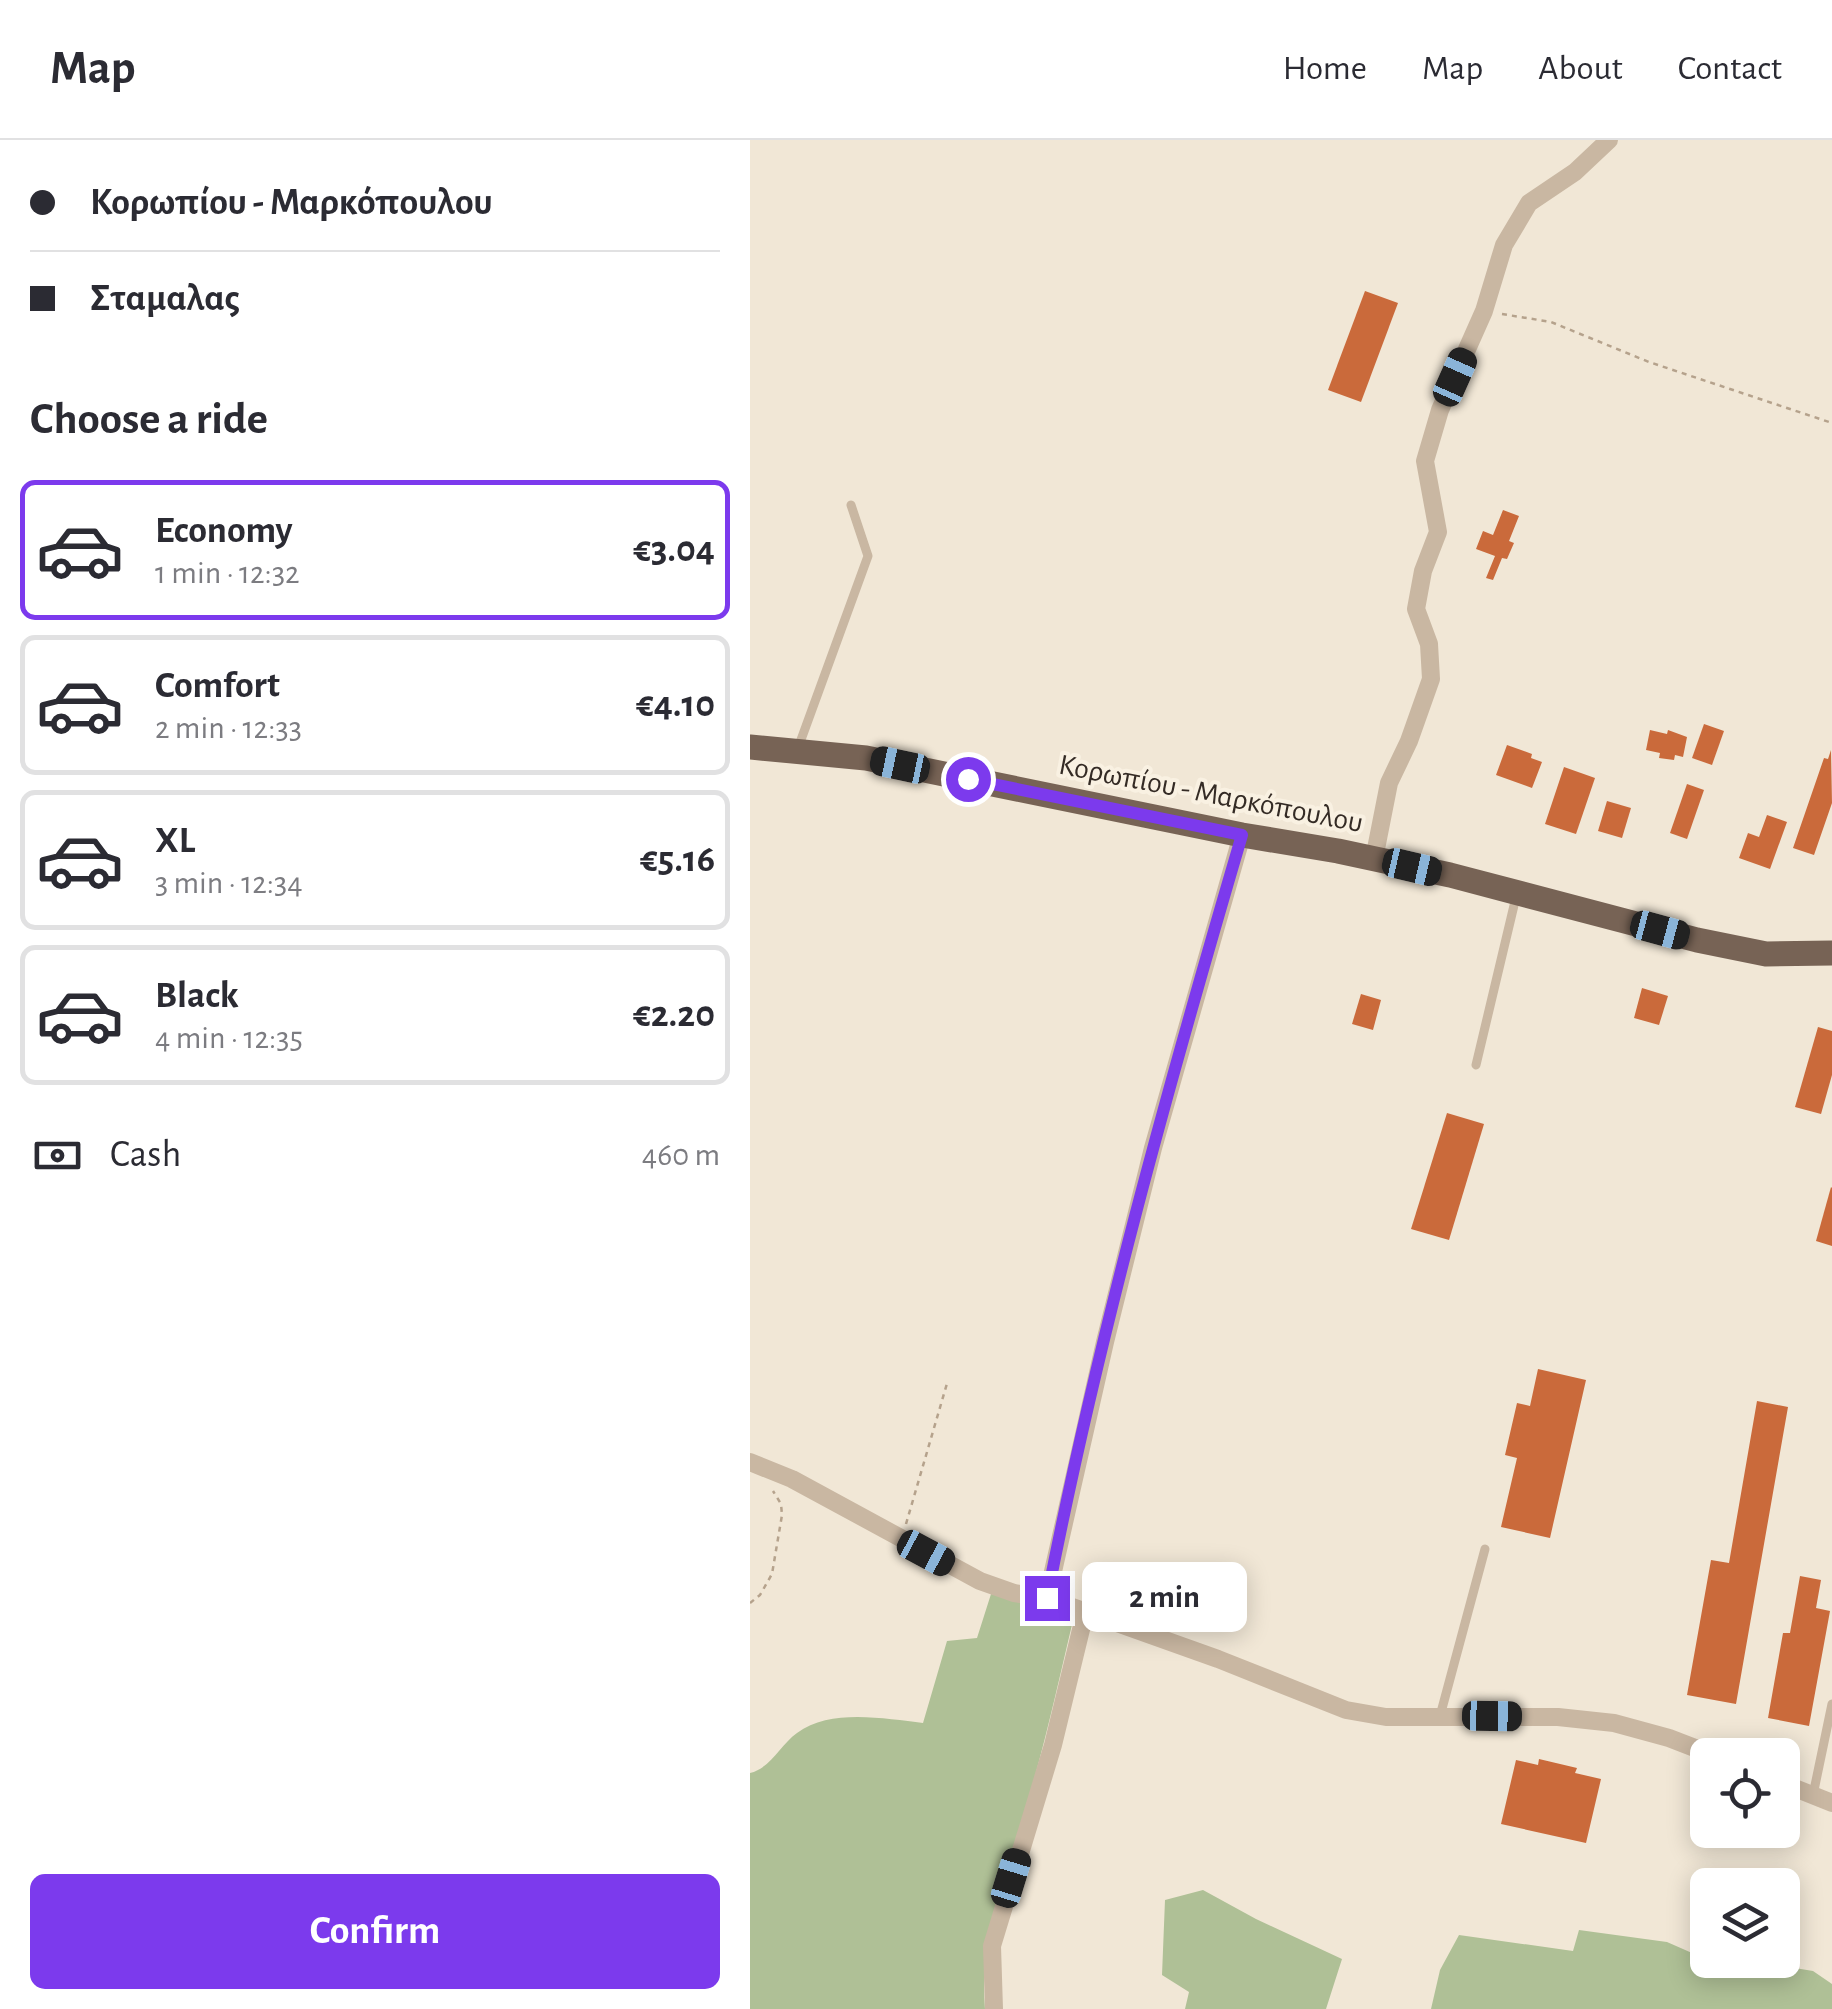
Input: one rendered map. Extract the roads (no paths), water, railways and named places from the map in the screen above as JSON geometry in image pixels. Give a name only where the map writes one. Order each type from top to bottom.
[{"type":"main road","name":"Κορωπίου - Μαρκόπουλου","points":[[750,747],[866,758],[1374,858],[1766,954],[1832,953]]},
{"type":"street","points":[[1374,858],[1390,782],[1410,741],[1432,679],[1429,644],[1416,608],[1422,571],[1438,532],[1425,461],[1440,410],[1484,311],[1504,245],[1529,203],[1575,172],[1609,140]]},
{"type":"street","points":[[1047,1598],[1153,1148],[1242,835]]},
{"type":"street","points":[[759,1465],[980,1581],[1014,1593],[1047,1598],[1346,1710],[1386,1717],[1558,1717],[1614,1723],[1690,1746]]},
{"type":"street","points":[[994,2009],[992,1946],[1053,1746],[1073,1650],[1085,1613]]},
{"type":"street","points":[[1800,1791],[1832,1803]]},
{"type":"lane","points":[[798,750],[868,556],[851,505]]},
{"type":"lane","points":[[1476,1064],[1516,892]]},
{"type":"lane","points":[[1440,1716],[1485,1549]]},
{"type":"lane","points":[[1813,1796],[1832,1704]]}]
